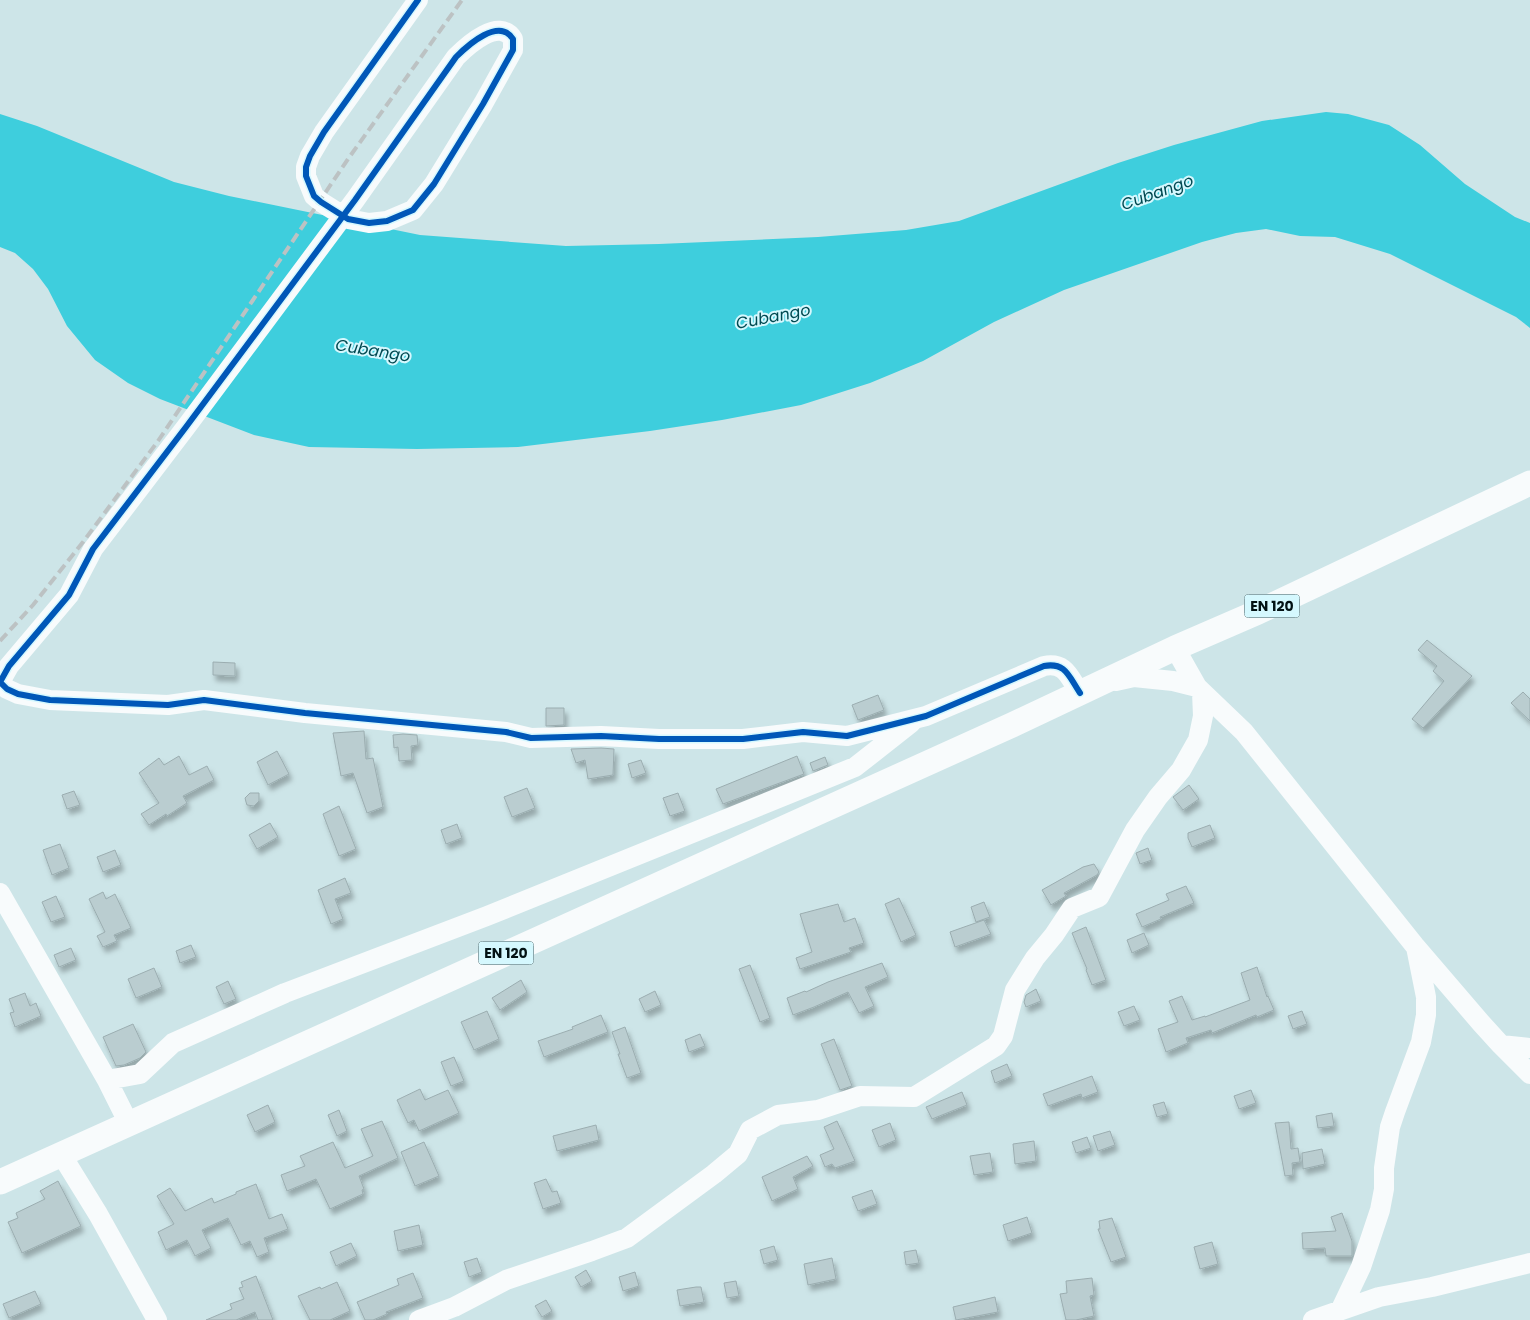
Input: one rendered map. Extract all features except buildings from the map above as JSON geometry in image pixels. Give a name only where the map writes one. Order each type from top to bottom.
[{"type":"main road","name":"EN 120","points":[[0,1182],[1258,612],[1530,483]]},
{"type":"street","points":[[418,0],[324,132],[310,156],[306,167],[308,182],[314,196],[321,202],[348,219],[369,223],[388,221],[413,210],[434,184],[483,104],[513,50],[513,38],[506,31],[490,33],[470,43],[456,57],[355,200],[186,427],[93,549],[69,595],[8,666],[0,682],[7,689],[18,694],[50,700],[168,705],[204,700],[305,713],[506,732],[532,738],[601,736],[659,739],[743,739],[804,732],[847,736],[915,720],[1044,666],[1053,664],[1064,668],[1089,688],[1134,677],[1173,681],[1200,690]]},
{"type":"street","points":[[1175,648],[1200,690],[1244,732],[1415,946],[1481,1023],[1530,1074]]},
{"type":"street","points":[[419,1320],[454,1306],[506,1280],[627,1238],[714,1174],[738,1154],[750,1130],[778,1114],[818,1110],[860,1096],[914,1097],[996,1046],[1003,1036],[1015,990],[1022,977],[1072,908],[1099,897],[1135,830],[1158,797],[1181,770],[1198,740],[1203,716],[1200,690]]},
{"type":"street","points":[[107,1080],[140,1074],[173,1043],[285,993],[505,909],[855,767],[915,720]]},
{"type":"street","points":[[0,893],[107,1080],[129,1124]]},
{"type":"street","points":[[1341,1309],[1361,1267],[1380,1210],[1390,1127],[1421,1042],[1426,1015],[1426,997],[1415,946]]},
{"type":"street","points":[[1501,1045],[1529,1048]]},
{"type":"street","points":[[61,1154],[98,1214],[157,1320]]},
{"type":"street","points":[[1313,1320],[1379,1297],[1432,1287],[1530,1263]]},
{"type":"water","name":"Cubango","points":[[1326,112],[1348,114],[1389,125],[1420,145],[1465,184],[1515,217],[1530,223],[1530,328],[1516,317],[1390,254],[1335,237],[1300,236],[1266,229],[1236,233],[1202,242],[1064,290],[994,322],[923,361],[870,383],[801,405],[650,431],[518,447],[417,449],[309,447],[254,435],[160,399],[128,383],[95,360],[67,326],[48,289],[33,269],[15,253],[0,247],[0,114],[37,126],[174,182],[229,196],[420,235],[566,246],[818,237],[906,230],[959,221],[1118,163],[1174,145],[1262,121]]},
{"type":"railway","points":[[0,641],[33,605],[83,542],[158,441],[348,159],[462,0]]},
{"type":"cycle path","points":[[0,682],[9,666],[69,595],[93,549],[186,427],[355,200],[456,57],[484,35],[500,31],[507,33],[513,39],[513,50],[483,104],[434,184],[413,210],[387,221],[369,223],[348,219],[321,202],[314,196],[306,176],[306,167],[310,156],[324,132],[418,0]]},
{"type":"cycle path","points":[[0,682],[7,689],[18,694],[50,700],[168,705],[204,700],[305,713],[506,732],[531,738],[601,736],[659,739],[743,739],[803,732],[847,736],[926,716],[1044,666],[1051,665],[1057,666],[1066,672],[1080,693]]}]
